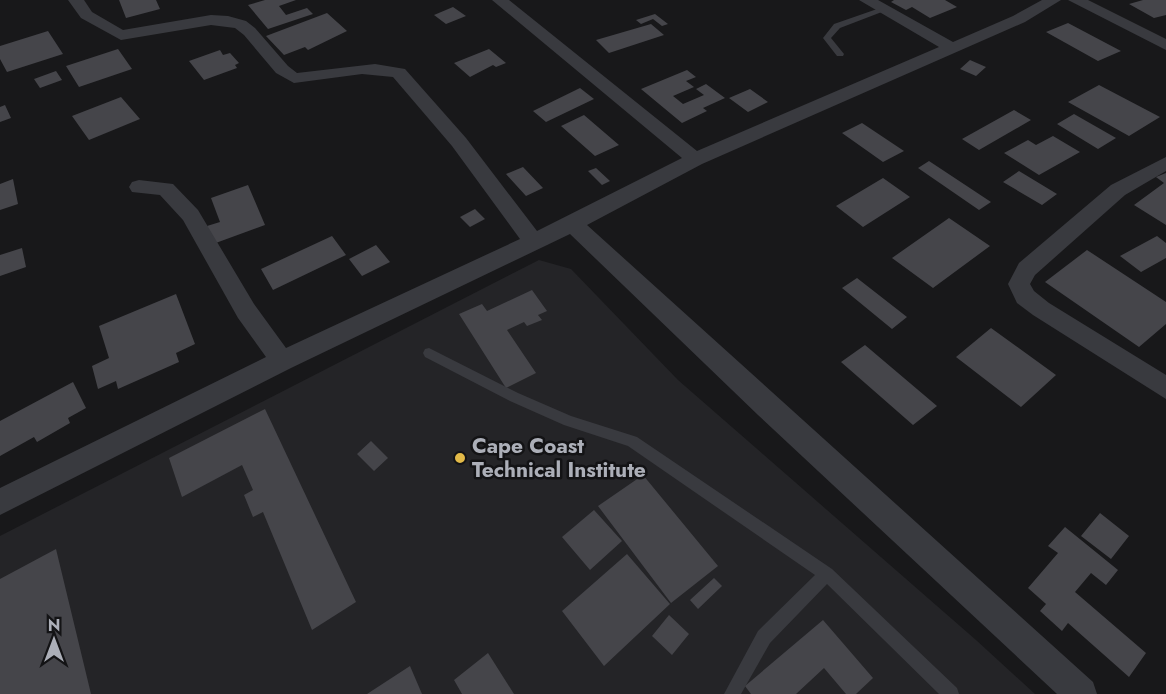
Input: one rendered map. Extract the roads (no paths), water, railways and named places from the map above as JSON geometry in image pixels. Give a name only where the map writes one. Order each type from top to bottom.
[{"type":"street","points":[[76,0],[86,15],[122,35],[211,20],[224,19],[241,23],[283,72],[294,78],[375,69],[389,69],[399,73],[459,142],[533,241]]},
{"type":"street","points":[[500,0],[695,159]]},
{"type":"street","points":[[867,0],[952,48]]},
{"type":"street","points":[[0,502],[282,361],[572,224],[695,159],[1019,19],[1053,0]]},
{"type":"street","points":[[1076,0],[1166,45]]},
{"type":"street","points":[[1166,163],[1118,190],[1027,269],[1019,284],[1025,297],[1041,309],[1166,388]]},
{"type":"street","points":[[139,187],[166,189],[190,215],[246,311],[282,361]]},
{"type":"street","points":[[572,224],[766,407],[1081,694]]},
{"type":"lane","points":[[840,54],[827,38],[837,26],[883,10]]},
{"type":"lane","points":[[429,353],[514,397],[569,421],[632,441],[827,574],[951,694]]},
{"type":"lane","points":[[732,694],[764,637],[827,574]]},
{"type":"place","name":"Cape Coast Technical Institute","points":[[460,458]]}]
